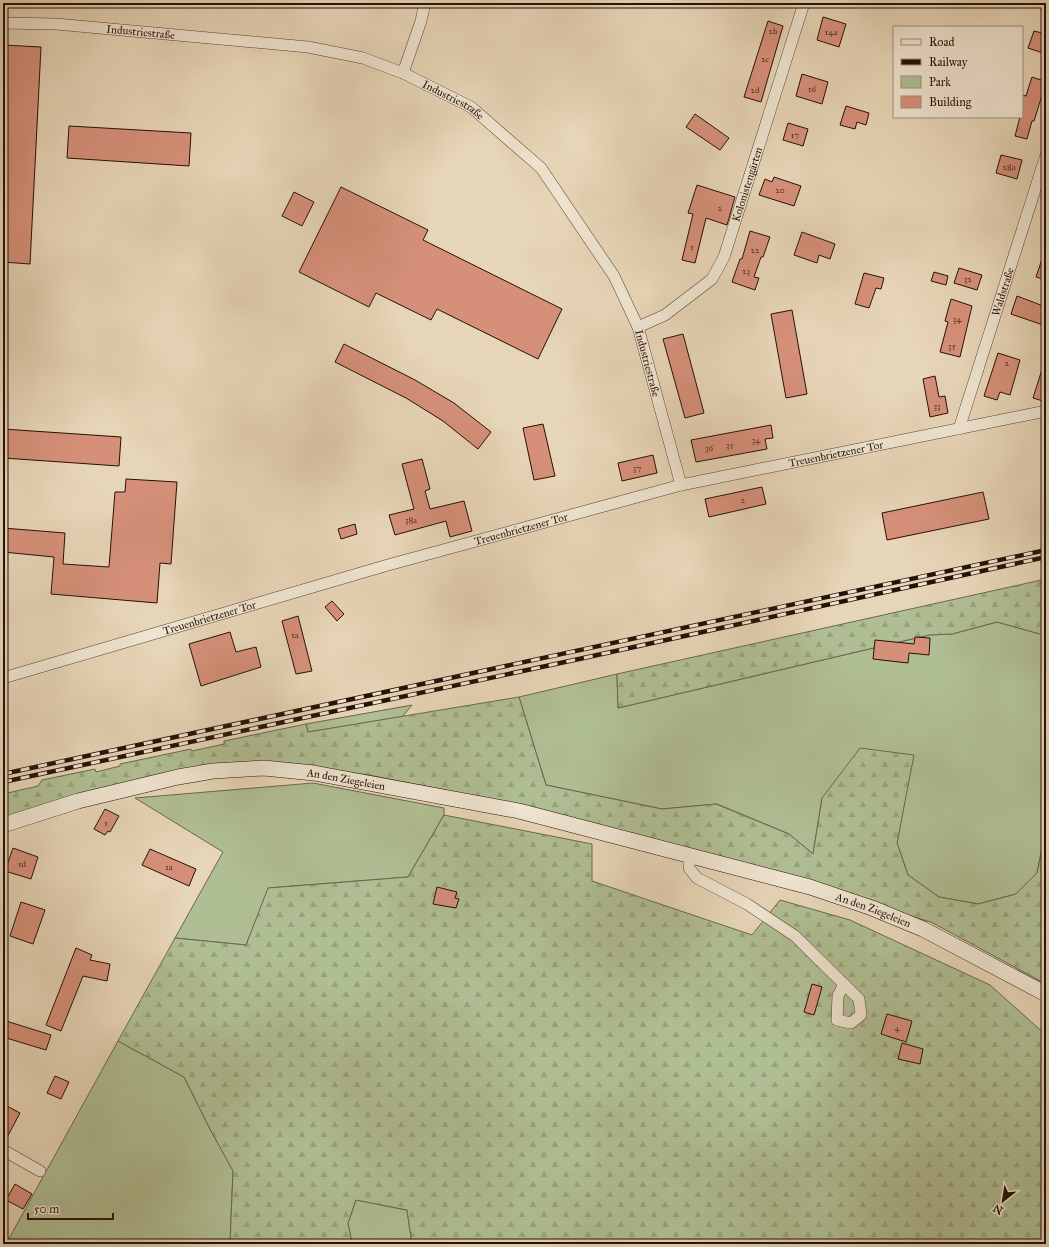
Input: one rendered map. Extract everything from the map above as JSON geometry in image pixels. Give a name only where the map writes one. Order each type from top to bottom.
[{"type":"street","points":[[403,73],[421,21],[425,3]]},
{"type":"street","name":"Kolonistengärten","points":[[638,327],[665,315],[712,279],[724,258],[804,3]]},
{"type":"street","name":"Industriestraße","points":[[3,23],[56,24],[308,47],[363,58],[403,73],[471,107],[541,168],[614,276],[638,327],[681,485]]},
{"type":"street","name":"Waldstraße","points":[[959,429],[1046,155]]},
{"type":"street","name":"Treuenbrietzener Tor","points":[[3,678],[388,565],[681,485],[1046,411]]},
{"type":"street","name":"An den Ziegeleien","points":[[3,825],[78,801],[178,778],[230,769],[264,768],[327,775],[519,811],[810,887],[872,908],[923,929],[1046,994]]},
{"type":"street","points":[[689,855],[689,868],[697,878],[747,904],[795,936],[844,984]]},
{"type":"street","points":[[3,1150],[40,1171]]},
{"type":"green space","points":[[1046,579],[1046,640],[1040,634],[997,622],[952,634],[929,635],[618,708],[617,674]]},
{"type":"green space","points":[[997,622],[1040,634],[1046,640],[1046,828],[1037,873],[1016,894],[978,904],[939,897],[908,875],[897,843],[913,755],[822,798],[813,854],[789,834],[717,804],[662,809],[546,785],[519,697],[617,674],[618,708],[929,635],[952,634]]},
{"type":"green space","points":[[519,697],[546,785],[662,809],[716,804],[789,834],[813,854],[822,798],[860,748],[914,755],[897,843],[908,875],[939,897],[978,904],[1016,894],[1037,873],[1046,828],[1046,984],[931,922],[590,822],[480,797],[369,775],[279,763],[3,818],[3,794],[38,786],[42,780],[95,769],[96,772],[120,766],[120,764],[191,749],[192,751],[224,744],[224,741],[306,724],[308,732]]},
{"type":"green space","points":[[412,705],[402,717],[308,732],[306,724]]},
{"type":"green space","points":[[313,783],[444,808],[444,815],[408,877],[269,888],[246,945],[175,938],[223,852],[135,798]]},
{"type":"green space","points":[[444,815],[592,844],[592,881],[752,935],[780,900],[850,920],[990,985],[1046,1035],[1046,1244],[412,1244],[407,1210],[356,1200],[348,1223],[352,1244],[230,1244],[233,1171],[184,1077],[118,1041],[175,938],[246,945],[268,888],[408,877]]},
{"type":"green space","points":[[118,1041],[184,1077],[210,1129],[233,1170],[230,1244],[6,1244]]},
{"type":"green space","points":[[356,1200],[407,1210],[412,1244],[352,1244],[348,1223]]},
{"type":"building","points":[[823,17],[846,24],[839,47],[817,40]]},
{"type":"building","points":[[768,21],[783,26],[761,102],[744,97]]},
{"type":"building","points":[[1034,31],[1046,34],[1046,54],[1028,48]]},
{"type":"building","points":[[3,45],[41,47],[30,264],[3,262]]},
{"type":"building","points":[[802,74],[828,82],[822,104],[796,96]]},
{"type":"building","points":[[1032,77],[1044,81],[1041,91],[1043,92],[1027,139],[1015,136],[1020,118],[1023,118],[1023,95],[1026,96]]},
{"type":"building","points":[[846,106],[869,113],[866,125],[857,122],[855,129],[840,125]]},
{"type":"building","points":[[695,114],[729,138],[720,150],[686,127]]},
{"type":"building","points":[[788,123],[808,129],[803,146],[783,140]]},
{"type":"building","points":[[69,126],[191,133],[189,166],[67,158]]},
{"type":"building","points":[[1001,155],[1022,160],[1017,179],[996,173]]},
{"type":"building","points":[[774,177],[801,186],[794,206],[759,195],[765,179],[772,182]]},
{"type":"building","points":[[697,185],[735,197],[727,225],[706,218],[695,263],[682,260],[693,214],[688,213]]},
{"type":"building","points":[[341,187],[428,230],[423,240],[562,309],[538,359],[437,309],[431,320],[376,293],[369,307],[299,272]]},
{"type":"building","points":[[294,192],[314,202],[302,226],[282,216]]},
{"type":"building","points":[[750,231],[770,237],[754,277],[759,278],[755,290],[732,282],[740,259],[742,259]]},
{"type":"building","points":[[802,232],[835,244],[830,259],[819,255],[817,263],[794,255]]},
{"type":"building","points":[[1044,253],[1046,253],[1046,280],[1036,277]]},
{"type":"building","points":[[959,268],[982,275],[977,290],[954,283]]},
{"type":"building","points":[[934,272],[948,276],[946,285],[931,281]]},
{"type":"building","points":[[864,273],[884,278],[881,289],[876,288],[869,308],[855,304]]},
{"type":"building","points":[[1017,296],[1046,307],[1046,326],[1011,314]]},
{"type":"building","points":[[951,299],[972,306],[960,357],[940,352],[948,322],[945,321]]},
{"type":"building","points":[[792,310],[807,394],[786,398],[771,314]]},
{"type":"building","points":[[683,334],[704,413],[685,418],[663,339]]},
{"type":"building","points":[[344,344],[415,380],[454,403],[491,432],[478,449],[443,421],[406,398],[335,362]]},
{"type":"building","points":[[998,353],[1020,360],[1010,395],[1000,392],[997,400],[984,396]]},
{"type":"building","points":[[1044,363],[1046,364],[1046,402],[1033,398]]},
{"type":"building","points":[[935,376],[939,397],[945,396],[948,413],[930,417],[923,379]]},
{"type":"building","points":[[543,424],[555,476],[534,480],[523,428]]},
{"type":"building","points":[[771,425],[773,438],[765,439],[767,449],[696,462],[691,440]]},
{"type":"building","points":[[3,429],[121,437],[119,466],[3,458]]},
{"type":"building","points":[[653,455],[657,473],[622,481],[618,463]]},
{"type":"building","points":[[422,459],[430,489],[425,491],[430,509],[464,501],[472,531],[450,537],[446,521],[395,535],[389,515],[414,509],[402,464]]},
{"type":"building","points":[[126,479],[177,482],[171,564],[160,563],[157,603],[51,594],[54,557],[3,552],[3,528],[65,533],[63,564],[109,567],[115,492],[125,492]]},
{"type":"building","points":[[762,487],[766,504],[709,517],[705,499]]},
{"type":"building","points":[[983,492],[989,519],[887,540],[882,513]]},
{"type":"building","points":[[355,524],[357,534],[341,539],[338,529]]},
{"type":"building","points":[[332,601],[344,614],[337,621],[325,607]]},
{"type":"building","points":[[298,616],[312,671],[296,674],[282,621]]},
{"type":"building","points":[[230,632],[236,652],[256,647],[261,667],[201,686],[189,644]]},
{"type":"building","points":[[915,637],[930,638],[929,655],[909,653],[908,663],[873,659],[875,640],[914,644]]},
{"type":"building","points":[[105,809],[119,816],[110,832],[108,831],[105,835],[94,829]]},
{"type":"building","points":[[13,848],[38,857],[31,879],[5,871]]},
{"type":"building","points":[[150,849],[196,869],[189,886],[142,865]]},
{"type":"building","points":[[437,887],[457,892],[455,898],[459,899],[456,908],[433,904]]},
{"type":"building","points":[[21,902],[45,910],[33,944],[10,936]]},
{"type":"building","points":[[76,948],[92,955],[90,960],[110,964],[107,981],[83,976],[61,1031],[46,1025]]},
{"type":"building","points":[[812,984],[822,987],[814,1015],[804,1012]]},
{"type":"building","points":[[887,1014],[912,1021],[906,1042],[881,1034]]},
{"type":"building","points":[[3,1020],[51,1035],[46,1050],[3,1037]]},
{"type":"building","points":[[902,1043],[923,1049],[920,1064],[898,1059]]},
{"type":"building","points":[[55,1076],[69,1082],[61,1099],[47,1093]]},
{"type":"building","points":[[3,1104],[20,1113],[4,1143],[3,1143]]},
{"type":"building","points":[[15,1184],[32,1194],[23,1209],[6,1200]]},
{"type":"railway","points":[[3,774],[1046,550]]},
{"type":"railway","points":[[3,782],[579,659],[1046,557]]}]
